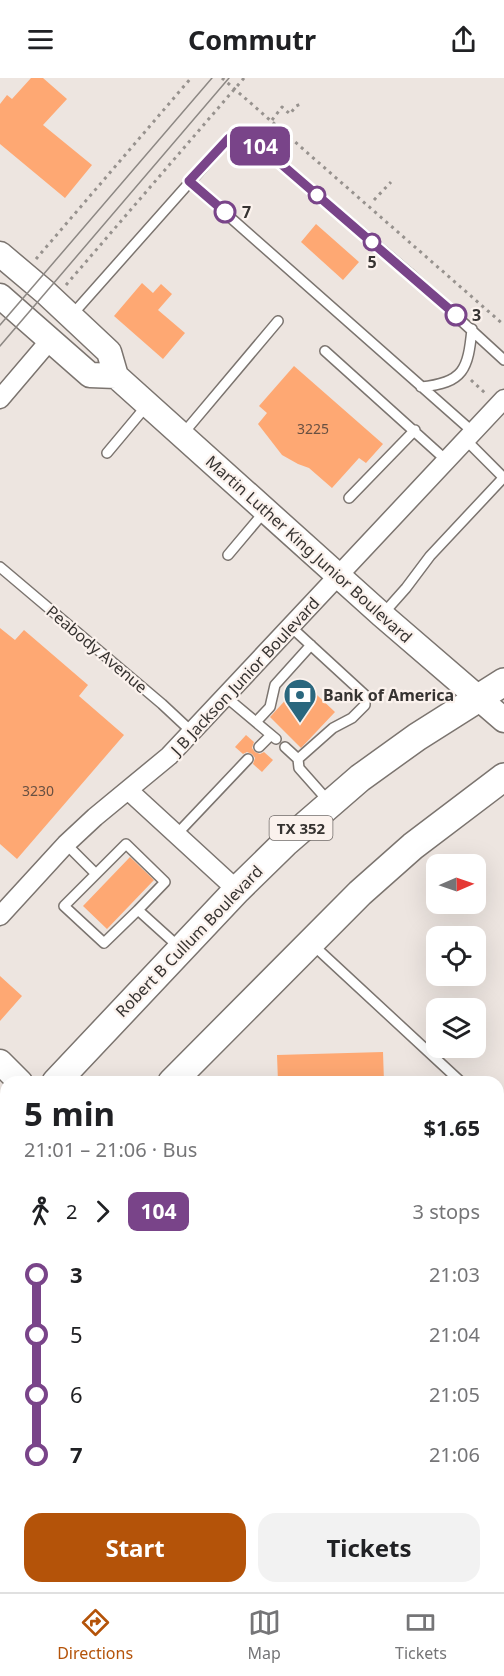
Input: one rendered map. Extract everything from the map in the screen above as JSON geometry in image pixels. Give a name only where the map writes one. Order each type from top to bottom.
[{"type":"main road","name":"Martin Luther King Junior Boulevard","points":[[0,254],[109,352],[116,376],[382,615],[504,720]]},
{"type":"main road","points":[[0,296],[90,375],[116,376]]},
{"type":"main road","name":"Robert B Cullum Boulevard","points":[[62,1076],[237,890],[285,843],[360,778],[417,737],[504,682]]},
{"type":"main road","points":[[178,1076],[310,942],[413,846],[504,777]]},
{"type":"main road","points":[[0,1062],[14,1076]]},
{"type":"street","points":[[0,399],[51,339]]},
{"type":"street","name":"J B Jackson Junior Boulevard","points":[[0,916],[94,817],[169,756],[504,399]]},
{"type":"street","points":[[128,790],[237,890]]},
{"type":"lane","points":[[71,316],[229,138],[240,135],[251,138],[472,329],[504,360]]},
{"type":"lane","points":[[189,181],[421,387],[469,436],[504,478],[430,556],[382,615]]},
{"type":"lane","points":[[182,435],[278,321]]},
{"type":"lane","points":[[421,387],[441,385],[461,372],[469,356],[472,329]]},
{"type":"lane","points":[[326,351],[446,460]]},
{"type":"lane","points":[[107,453],[148,404]]},
{"type":"lane","points":[[349,498],[415,430]]},
{"type":"lane","points":[[228,555],[266,510]]},
{"type":"lane","name":"Peabody Avenue","points":[[0,567],[192,732]]},
{"type":"lane","points":[[291,627],[366,695],[365,705],[352,718],[333,728],[298,759]]},
{"type":"lane","points":[[256,722],[270,707],[275,685],[311,645]]},
{"type":"lane","points":[[226,697],[274,737],[259,747]]},
{"type":"lane","points":[[285,747],[298,759],[299,768],[330,803]]},
{"type":"lane","points":[[176,835],[248,759]]},
{"type":"lane","points":[[66,844],[96,874]]},
{"type":"lane","points":[[126,844],[165,882],[138,910],[104,943],[64,906],[126,844]]},
{"type":"lane","points":[[138,910],[181,949]]},
{"type":"lane","points":[[310,942],[455,1076]]},
{"type":"path","points":[[35,260],[191,78]]},
{"type":"path","points":[[222,78],[504,326]]},
{"type":"path","points":[[65,287],[244,78]]},
{"type":"path","points":[[272,120],[282,108],[290,114],[296,106],[303,103]]},
{"type":"path","points":[[374,200],[391,182]]},
{"type":"building","points":[[31,78],[43,78],[67,99],[43,125],[92,165],[65,198],[0,144],[0,104],[7,95],[12,99]]},
{"type":"building","points":[[316,224],[359,262],[343,280],[301,242]]},
{"type":"building","points":[[142,283],[153,293],[161,284],[172,294],[158,310],[185,333],[163,359],[114,316]]},
{"type":"building","points":[[294,366],[383,444],[366,463],[359,458],[332,488],[309,468],[282,455],[258,424],[267,413],[259,406]]},
{"type":"building","points":[[0,628],[15,640],[24,630],[88,685],[79,696],[124,735],[17,859],[0,844]]},
{"type":"building","name":"Bank of America","points":[[300,679],[335,712],[301,748],[270,717],[291,694],[288,691]]},
{"type":"building","points":[[246,735],[254,742],[252,748],[255,752],[260,754],[264,752],[273,760],[262,772],[253,764],[255,758],[252,754],[247,752],[243,754],[235,747]]},
{"type":"building","points":[[130,857],[154,880],[107,929],[83,906]]},
{"type":"building","points":[[0,976],[22,996],[0,1021]]},
{"type":"building","points":[[383,1052],[384,1076],[278,1076],[277,1055]]},
{"type":"tram line","points":[[0,325],[212,78]]},
{"type":"tram line","points":[[0,346],[229,78]]},
{"type":"bus line","name":"104","points":[[225,212],[189,181],[229,138],[240,135],[251,138],[456,315]]},
{"type":"place","name":"7","points":[[225,212]]},
{"type":"place","name":"5","points":[[372,242]]},
{"type":"place","name":"3","points":[[456,315]]},
{"type":"place","name":"Bank of America","points":[[300,724]]}]
